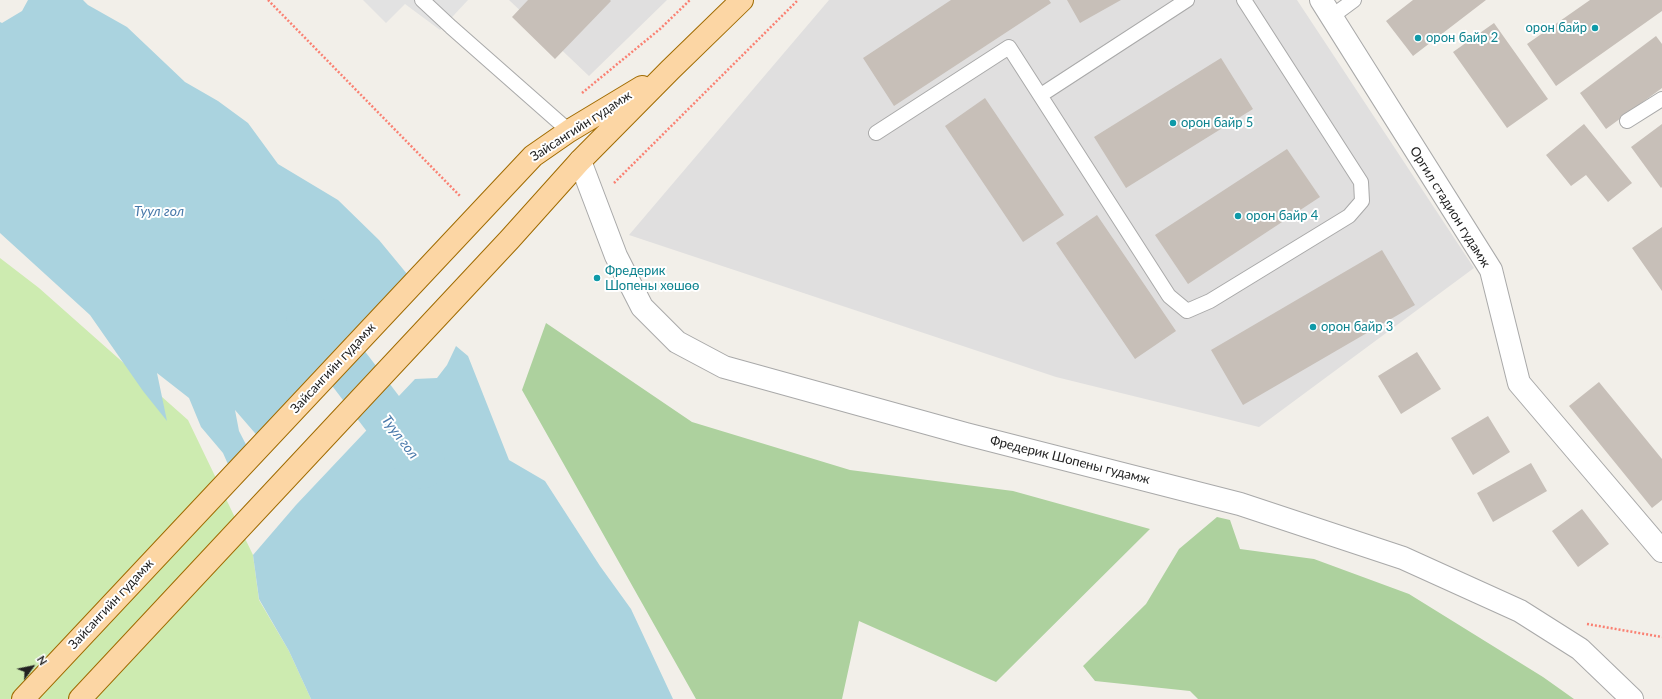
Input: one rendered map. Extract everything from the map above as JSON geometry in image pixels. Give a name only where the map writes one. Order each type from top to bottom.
[{"type":"main road","name":"Зайсангийн гудамж","points":[[80,699],[510,239],[580,162],[670,70],[742,0]]},
{"type":"main road","name":"Зайсангийн гудамж","points":[[23,699],[533,156],[569,131],[670,70]]},
{"type":"street","name":"Оргил стадион гудамж","points":[[1326,9],[1490,270],[1519,383],[1662,551]]},
{"type":"street","name":"Фредерик Шопены гудамж","points":[[580,162],[590,192],[616,256],[642,306],[677,342],[724,367],[966,434],[1240,504],[1403,558],[1520,611],[1580,649],[1632,699]]},
{"type":"lane","points":[[422,0],[569,131]]},
{"type":"lane","points":[[1041,95],[1187,0]]},
{"type":"lane","points":[[876,133],[1009,47],[1169,296],[1187,311],[1210,301],[1349,216],[1362,201],[1361,182],[1244,0]]},
{"type":"lane","points":[[1326,9],[1354,0]]},
{"type":"lane","points":[[1627,121],[1662,99]]},
{"type":"path","points":[[268,0],[460,196]]},
{"type":"path","points":[[590,192],[615,182],[798,0]]},
{"type":"path","points":[[1580,622],[1662,637]]},
{"type":"shaded area","points":[[363,0],[468,0],[440,30],[405,4],[386,23]]},
{"type":"shaded area","points":[[509,0],[667,0],[589,76]]},
{"type":"shaded area","points":[[829,0],[1297,0],[1474,268],[1259,427],[1056,377],[629,235]]},
{"type":"green space","points":[[0,258],[39,288],[188,420],[253,555],[259,600],[289,651],[311,699],[0,699]]},
{"type":"green space","points":[[546,323],[692,422],[850,470],[1013,491],[1150,529],[996,682],[859,621],[842,699],[696,699],[522,390]]},
{"type":"green space","points":[[1217,517],[1230,520],[1240,549],[1314,559],[1409,594],[1543,677],[1574,699],[1198,699],[1190,691],[1095,681],[1083,666],[1146,604],[1179,549]]},
{"type":"water","name":"Туул гол","points":[[28,0],[83,0],[88,5],[127,27],[185,82],[218,101],[248,123],[278,164],[338,200],[379,240],[417,286],[267,447],[235,410],[239,431],[254,460],[235,480],[223,453],[201,427],[189,398],[157,373],[167,421],[143,391],[90,315],[0,233],[0,22],[2,23],[22,11]]},
{"type":"water","name":"Туул гол","points":[[456,346],[468,356],[509,460],[545,481],[600,566],[631,609],[673,699],[311,699],[289,651],[259,599],[253,555],[296,505],[415,379],[437,378],[447,365]]},
{"type":"building","points":[[528,0],[611,1],[555,59],[512,17]]},
{"type":"building","points":[[951,0],[1049,0],[1051,3],[894,106],[863,58]]},
{"type":"building","points":[[1067,0],[1121,0],[1080,23]]},
{"type":"building","name":"орон байр 2","points":[[1413,0],[1486,0],[1413,56],[1386,21]]},
{"type":"building","name":"орон байр","points":[[1590,0],[1662,0],[1662,11],[1556,86],[1527,44]]},
{"type":"building","points":[[1494,23],[1548,99],[1507,128],[1453,52]]},
{"type":"building","points":[[1656,36],[1662,44],[1662,88],[1606,129],[1580,93]]},
{"type":"building","name":"орон байр 5","points":[[1221,58],[1253,109],[1126,188],[1094,137]]},
{"type":"building","points":[[985,98],[1064,215],[1023,242],[945,126]]},
{"type":"building","points":[[1584,124],[1632,183],[1608,202],[1586,175],[1571,186],[1546,155]]},
{"type":"building","points":[[1662,124],[1662,187],[1661,188],[1631,147]]},
{"type":"building","name":"орон байр 4","points":[[1287,149],[1320,197],[1188,284],[1155,235]]},
{"type":"building","points":[[1097,215],[1176,331],[1135,359],[1056,243]]},
{"type":"building","points":[[1662,227],[1662,291],[1632,248]]},
{"type":"building","name":"орон байр 3","points":[[1382,250],[1415,305],[1243,405],[1211,350]]},
{"type":"building","points":[[1417,352],[1441,389],[1401,414],[1378,376]]},
{"type":"building","points":[[1599,382],[1662,459],[1662,500],[1652,508],[1569,406]]},
{"type":"building","points":[[1488,416],[1510,452],[1473,475],[1451,438]]},
{"type":"building","points":[[1531,463],[1547,491],[1493,522],[1477,493]]},
{"type":"building","points":[[1582,509],[1609,544],[1578,567],[1552,531]]},
{"type":"waterway","name":"Туул гол","points":[[310,318],[422,465]]},
{"type":"place","name":"орон байр","points":[[1595,28]]},
{"type":"place","name":"орон байр 2","points":[[1418,38]]},
{"type":"place","name":"орон байр 5","points":[[1173,123]]},
{"type":"place","name":"орон байр 4","points":[[1238,216]]},
{"type":"place","name":"Фредерик Шопены хөшөө","points":[[597,278]]},
{"type":"place","name":"орон байр 3","points":[[1313,327]]}]
